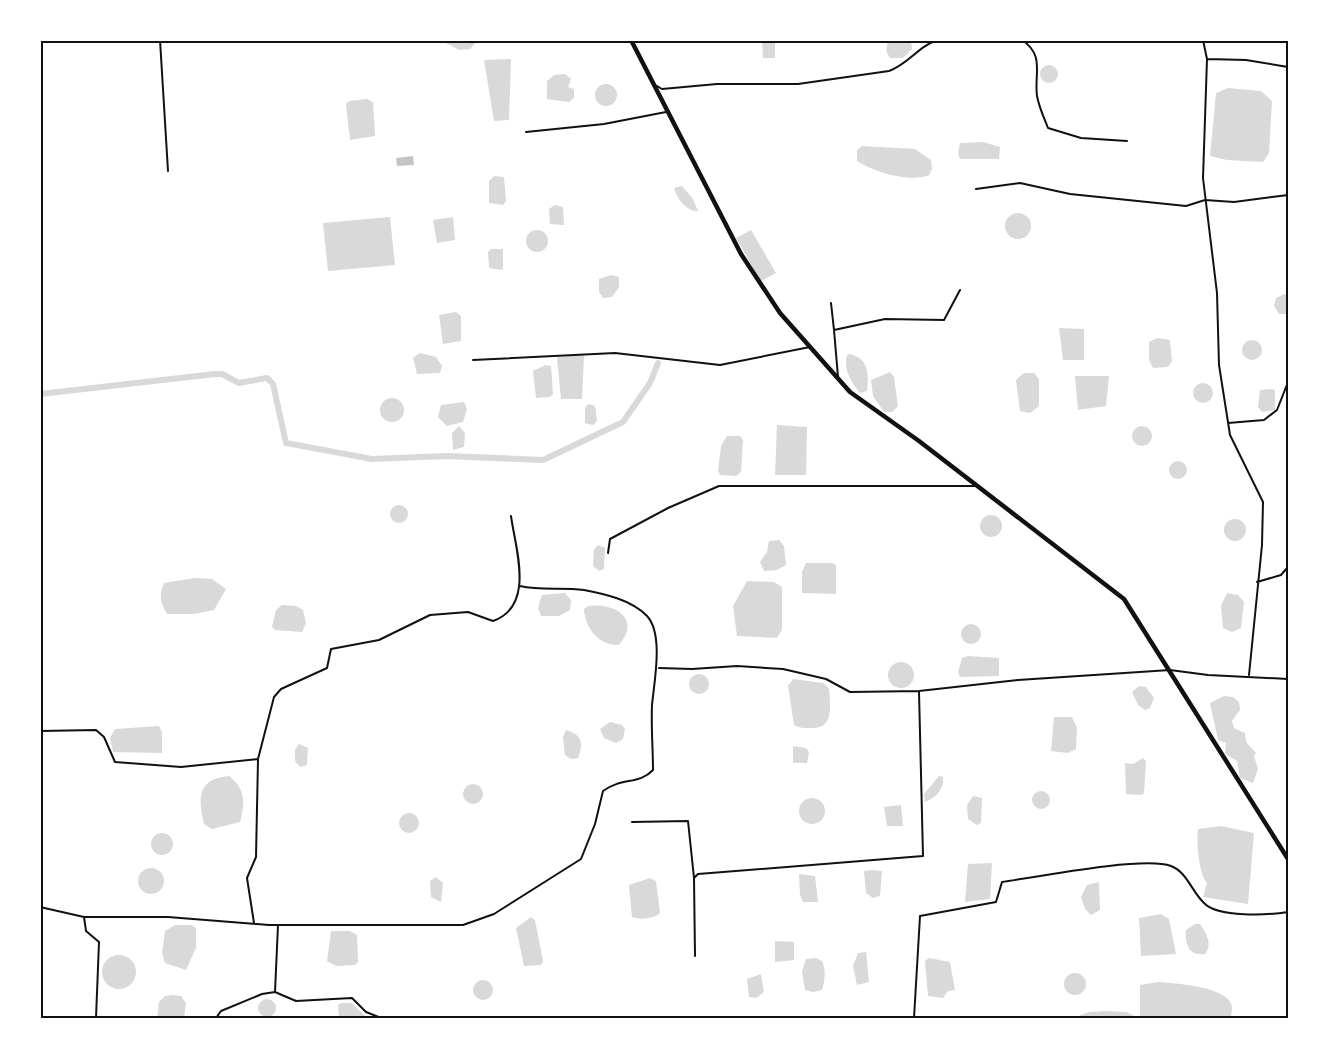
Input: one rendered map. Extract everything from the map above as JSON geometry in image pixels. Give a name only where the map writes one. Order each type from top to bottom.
[{"type":"highway","points":[[631,40],[741,254],[780,313],[850,392],[978,486],[1124,599],[1288,859]]},
{"type":"street","points":[[160,40],[168,171]]},
{"type":"street","points":[[655,86],[662,89],[717,84],[772,86],[866,75],[902,67],[924,44],[938,40]]},
{"type":"street","points":[[1022,40],[1033,49],[1037,61],[1037,94],[1048,128],[1073,136],[1127,141]]},
{"type":"street","points":[[1203,40],[1207,59],[1205,200],[1217,293],[1220,365],[1230,435],[1263,502],[1262,545],[1256,582],[1249,675]]},
{"type":"street","points":[[1207,59],[1246,60],[1288,67]]},
{"type":"street","points":[[526,132],[604,124],[669,112]]},
{"type":"street","points":[[975,189],[1020,183],[1070,194],[1186,206],[1205,200],[1234,202],[1288,195]]},
{"type":"street","points":[[834,330],[885,319],[944,320],[960,290]]},
{"type":"street","points":[[831,303],[840,380]]},
{"type":"street","points":[[473,360],[615,353],[720,365],[810,347]]},
{"type":"street","points":[[1228,423],[1263,420],[1277,410],[1288,382]]},
{"type":"street","points":[[608,553],[610,539],[668,508],[719,486],[978,486]]},
{"type":"street","points":[[254,923],[247,878],[256,857],[258,759],[274,697],[280,689],[327,668],[331,649],[379,640],[430,615],[468,612],[488,620],[498,619],[510,608],[520,586],[511,516]]},
{"type":"street","points":[[1256,582],[1281,575],[1288,567]]},
{"type":"street","points":[[40,908],[84,916],[168,917],[278,925],[463,925],[494,914],[562,873],[581,859],[595,824],[603,791],[615,782],[645,778],[653,770],[652,705],[658,668],[654,630],[649,617],[634,604],[585,590],[536,589],[520,586]]},
{"type":"street","points":[[658,668],[692,669],[737,666],[783,669],[826,679],[850,692],[919,691],[1018,680],[1170,670],[1208,675],[1249,675],[1288,679]]},
{"type":"street","points":[[694,878],[704,873],[923,856],[919,691]]},
{"type":"street","points":[[40,731],[96,730],[104,737],[115,762],[146,766],[182,767],[258,759]]},
{"type":"street","points":[[632,822],[688,821],[694,878],[695,956]]},
{"type":"street","points":[[914,1018],[920,916],[996,902],[1002,882],[1141,864],[1171,866],[1190,881],[1205,904],[1232,913],[1288,912]]},
{"type":"street","points":[[84,916],[86,931],[99,942],[96,1018]]},
{"type":"street","points":[[275,992],[278,925]]},
{"type":"street","points":[[216,1018],[221,1011],[246,999],[275,992],[296,1001],[352,998],[366,1012],[381,1018]]},
{"type":"shaded area","points":[[888,40],[911,41],[912,49],[903,58],[890,58],[886,51]]},
{"type":"shaded area","points":[[442,41],[477,41],[470,49],[459,50]]},
{"type":"shaded area","points":[[762,41],[775,41],[775,58],[763,58]]},
{"type":"shaded area","points":[[511,59],[509,120],[494,121],[484,60]]},
{"type":"shaded area","points":[[1049,65],[1056,67],[1058,74],[1056,81],[1049,83],[1042,81],[1040,74],[1042,67]]},
{"type":"shaded area","points":[[565,74],[571,79],[568,87],[574,89],[574,98],[569,102],[547,99],[547,81],[554,75]]},
{"type":"shaded area","points":[[606,84],[614,87],[617,95],[614,103],[606,106],[598,103],[595,95],[598,87]]},
{"type":"shaded area","points":[[1228,88],[1261,91],[1272,101],[1269,153],[1263,162],[1227,160],[1210,156],[1216,93]]},
{"type":"shaded area","points":[[367,99],[373,102],[375,136],[350,140],[346,104],[349,101]]},
{"type":"shaded area","points":[[983,142],[1000,147],[999,159],[960,159],[958,154],[960,143]]},
{"type":"shaded area","points":[[862,146],[915,149],[931,160],[932,169],[929,175],[912,178],[882,172],[857,161],[857,150]]},
{"type":"shaded area","points":[[494,176],[504,177],[506,201],[503,205],[489,203],[489,181]]},
{"type":"shaded area","points":[[682,186],[693,199],[698,211],[686,207],[677,196],[674,188]]},
{"type":"shaded area","points":[[555,205],[563,207],[564,225],[550,224],[549,209]]},
{"type":"shaded area","points":[[1018,213],[1027,217],[1031,226],[1027,235],[1018,239],[1009,235],[1005,226],[1009,217]]},
{"type":"shaded area","points":[[390,217],[395,265],[328,271],[323,223]]},
{"type":"shaded area","points":[[453,217],[455,240],[437,243],[433,220]]},
{"type":"shaded area","points":[[537,230],[545,233],[548,241],[545,249],[537,252],[529,249],[526,241],[529,233]]},
{"type":"shaded area","points":[[751,230],[776,273],[761,281],[736,238]]},
{"type":"shaded area","points":[[491,249],[503,249],[503,270],[489,268],[488,252]]},
{"type":"shaded area","points":[[611,275],[619,277],[619,287],[612,297],[603,298],[599,292],[599,279]]},
{"type":"shaded area","points":[[1284,294],[1288,295],[1288,314],[1279,314],[1274,306],[1276,298]]},
{"type":"shaded area","points":[[456,312],[461,316],[461,341],[443,344],[439,315]]},
{"type":"shaded area","points":[[1059,328],[1084,329],[1084,360],[1063,360]]},
{"type":"shaded area","points":[[1157,338],[1170,340],[1172,361],[1168,367],[1153,368],[1149,360],[1149,342]]},
{"type":"shaded area","points":[[1252,340],[1259,343],[1262,350],[1259,357],[1252,360],[1245,357],[1242,350],[1245,343]]},
{"type":"shaded area","points":[[420,353],[436,357],[442,366],[440,373],[417,374],[413,358]]},
{"type":"shaded area","points":[[850,354],[864,363],[868,379],[867,391],[860,393],[849,375],[846,360],[847,355]]},
{"type":"shaded area","points":[[584,355],[582,399],[561,399],[557,357]]},
{"type":"shaded area","points":[[545,365],[551,366],[553,394],[550,397],[536,398],[533,371]]},
{"type":"shaded area","points":[[890,372],[894,377],[898,406],[892,412],[884,412],[873,396],[871,380]]},
{"type":"shaded area","points":[[1024,373],[1034,373],[1039,379],[1039,406],[1030,413],[1020,411],[1016,380]]},
{"type":"shaded area","points":[[1075,376],[1109,376],[1106,406],[1078,410]]},
{"type":"shaded area","points":[[1199,383],[1207,383],[1213,389],[1213,397],[1207,403],[1199,403],[1193,397],[1193,389]]},
{"type":"shaded area","points":[[1260,390],[1275,390],[1275,410],[1262,412],[1258,407]]},
{"type":"shaded area","points":[[392,398],[401,401],[404,410],[401,419],[392,422],[383,419],[380,410],[383,401]]},
{"type":"shaded area","points":[[464,402],[467,409],[463,422],[447,426],[438,417],[441,405]]},
{"type":"shaded area","points":[[588,404],[595,406],[597,421],[593,425],[585,423],[585,408]]},
{"type":"shaded area","points":[[777,425],[807,427],[806,475],[775,475]]},
{"type":"shaded area","points":[[459,426],[465,433],[464,447],[453,450],[452,433]]},
{"type":"shaded area","points":[[1142,426],[1149,429],[1152,436],[1149,443],[1142,446],[1135,443],[1132,436],[1135,429]]},
{"type":"shaded area","points":[[727,436],[740,436],[743,440],[741,472],[736,476],[720,475],[718,471],[721,446]]},
{"type":"shaded area","points":[[1178,461],[1184,464],[1187,470],[1184,476],[1178,479],[1172,476],[1169,470],[1172,464]]},
{"type":"shaded area","points":[[399,505],[405,508],[408,514],[405,520],[399,523],[393,520],[390,514],[393,508]]},
{"type":"shaded area","points":[[991,515],[999,518],[1002,526],[999,534],[991,537],[983,534],[980,526],[983,518]]},
{"type":"shaded area","points":[[1235,519],[1245,526],[1246,530],[1239,540],[1235,541],[1225,534],[1224,530],[1231,520]]},
{"type":"shaded area","points":[[779,540],[784,546],[786,565],[777,570],[764,571],[760,562],[767,552],[769,541]]},
{"type":"shaded area","points":[[598,545],[605,548],[604,569],[599,571],[593,566],[594,549]]},
{"type":"shaded area","points":[[806,563],[836,565],[836,594],[802,593],[802,572]]},
{"type":"shaded area","points":[[195,578],[212,579],[226,589],[214,610],[194,614],[167,614],[161,598],[164,583]]},
{"type":"shaded area","points":[[747,581],[774,582],[782,587],[782,630],[777,638],[737,636],[733,606]]},
{"type":"shaded area","points":[[565,593],[571,600],[570,610],[559,616],[541,616],[538,608],[542,595]]},
{"type":"shaded area","points":[[1227,593],[1238,595],[1244,602],[1241,628],[1232,632],[1223,628],[1221,606]]},
{"type":"shaded area","points":[[282,605],[296,606],[303,610],[306,623],[302,632],[275,630],[272,627],[276,610]]},
{"type":"shaded area","points":[[588,606],[607,607],[622,614],[628,627],[619,645],[612,645],[599,639],[590,629],[584,609]]},
{"type":"shaded area","points":[[971,624],[978,627],[981,634],[978,641],[971,644],[964,641],[961,634],[964,627]]},
{"type":"shaded area","points":[[968,656],[999,658],[999,676],[960,677],[958,672],[962,658]]},
{"type":"shaded area","points":[[901,662],[910,666],[914,675],[910,684],[901,688],[892,684],[888,675],[892,666]]},
{"type":"shaded area","points":[[699,674],[706,677],[709,684],[706,691],[699,694],[692,691],[689,684],[692,677]]},
{"type":"shaded area","points":[[793,679],[823,683],[829,688],[829,714],[825,724],[814,728],[794,725],[788,686]]},
{"type":"shaded area","points":[[1139,686],[1146,687],[1154,698],[1150,708],[1145,710],[1138,705],[1132,692]]},
{"type":"shaded area","points":[[1224,696],[1233,697],[1239,702],[1240,710],[1232,721],[1234,728],[1245,733],[1246,742],[1256,753],[1254,756],[1258,769],[1253,783],[1240,778],[1237,761],[1225,754],[1226,743],[1218,740],[1210,703]]},
{"type":"shaded area","points":[[1054,717],[1072,717],[1077,728],[1076,749],[1068,753],[1051,751]]},
{"type":"shaded area","points":[[610,722],[622,725],[625,729],[623,739],[616,743],[604,738],[600,729]]},
{"type":"shaded area","points":[[159,726],[162,732],[162,753],[113,752],[110,738],[115,729]]},
{"type":"shaded area","points":[[566,730],[575,734],[580,740],[581,748],[578,758],[571,759],[565,755],[563,737]]},
{"type":"shaded area","points":[[299,744],[308,748],[307,765],[300,767],[295,761],[295,750]]},
{"type":"shaded area","points":[[793,746],[806,748],[809,752],[807,763],[793,763]]},
{"type":"shaded area","points":[[1143,758],[1146,761],[1144,793],[1142,795],[1126,794],[1125,763],[1133,764]]},
{"type":"shaded area","points":[[229,776],[239,786],[243,797],[240,822],[212,829],[204,824],[201,806],[202,791],[211,781]]},
{"type":"shaded area","points":[[939,776],[943,777],[941,789],[933,798],[925,802],[924,794]]},
{"type":"shaded area","points":[[473,784],[480,787],[483,794],[480,801],[473,804],[466,801],[463,794],[466,787]]},
{"type":"shaded area","points":[[1041,791],[1047,794],[1050,800],[1047,806],[1041,809],[1035,806],[1032,800],[1035,794]]},
{"type":"shaded area","points":[[973,796],[982,798],[981,823],[977,825],[968,819],[967,805]]},
{"type":"shaded area","points":[[812,798],[821,802],[825,811],[821,820],[812,824],[803,820],[799,811],[803,802]]},
{"type":"shaded area","points":[[901,805],[903,826],[887,826],[884,807]]},
{"type":"shaded area","points":[[405,813],[413,813],[419,819],[419,827],[413,833],[405,833],[399,827],[399,819]]},
{"type":"shaded area","points":[[1221,826],[1254,833],[1248,904],[1203,897],[1207,883],[1199,858],[1198,829]]},
{"type":"shaded area","points":[[162,833],[170,836],[173,844],[170,852],[162,855],[154,852],[151,844],[154,836]]},
{"type":"shaded area","points":[[992,863],[990,899],[965,902],[968,864]]},
{"type":"shaded area","points":[[151,868],[160,872],[164,881],[160,890],[151,894],[142,890],[138,881],[142,872]]},
{"type":"shaded area","points":[[864,871],[882,871],[880,896],[873,898],[866,893]]},
{"type":"shaded area","points":[[799,874],[815,876],[818,902],[803,902],[800,895]]},
{"type":"shaded area","points":[[436,877],[443,883],[441,902],[431,897],[430,881]]},
{"type":"shaded area","points":[[650,878],[656,881],[660,913],[647,918],[632,917],[629,885]]},
{"type":"shaded area","points":[[1099,882],[1100,910],[1091,915],[1085,909],[1081,897],[1087,885]]},
{"type":"shaded area","points":[[1161,914],[1169,919],[1176,954],[1141,956],[1139,918]]},
{"type":"shaded area","points":[[531,917],[535,920],[543,961],[541,965],[524,966],[516,928]]},
{"type":"shaded area","points":[[1195,924],[1200,924],[1208,939],[1205,954],[1191,951],[1187,944],[1186,930]]},
{"type":"shaded area","points":[[175,925],[192,925],[196,928],[196,948],[186,970],[165,963],[162,953],[165,931]]},
{"type":"shaded area","points":[[331,931],[350,931],[357,935],[358,962],[355,965],[336,966],[327,961]]},
{"type":"shaded area","points":[[775,941],[794,942],[794,960],[775,962]]},
{"type":"shaded area","points":[[866,952],[869,982],[857,985],[853,966],[858,953]]},
{"type":"shaded area","points":[[119,955],[131,960],[136,972],[131,984],[119,989],[107,984],[102,972],[107,960]]},
{"type":"shaded area","points":[[816,958],[822,961],[825,971],[822,990],[813,992],[805,990],[802,972],[806,959]]},
{"type":"shaded area","points":[[929,958],[950,962],[955,990],[948,991],[943,998],[928,996],[925,961]]},
{"type":"shaded area","points":[[1075,973],[1083,976],[1086,984],[1083,992],[1075,995],[1067,992],[1064,984],[1067,976]]},
{"type":"shaded area","points":[[761,974],[764,992],[756,998],[749,997],[747,979]]},
{"type":"shaded area","points":[[483,980],[490,983],[493,990],[490,997],[483,1000],[476,997],[473,990],[476,983]]},
{"type":"shaded area","points":[[1158,982],[1199,987],[1220,994],[1231,1004],[1231,1018],[1140,1018],[1140,985]]},
{"type":"shaded area","points":[[165,996],[181,996],[186,1003],[184,1018],[157,1018],[159,1002]]},
{"type":"shaded area","points":[[267,999],[273,1002],[276,1008],[273,1014],[267,1017],[261,1014],[258,1008],[261,1002]]},
{"type":"shaded area","points":[[352,1003],[367,1018],[339,1018],[338,1005]]},
{"type":"shaded area","points":[[1089,1012],[1127,1012],[1137,1018],[1073,1018]]},
{"type":"building","points":[[413,156],[414,165],[397,166],[396,158]]},
{"type":"waterway","points":[[40,394],[215,374],[222,374],[239,383],[267,378],[273,384],[286,443],[372,459],[447,456],[543,460],[623,422],[650,383],[658,363]]}]
